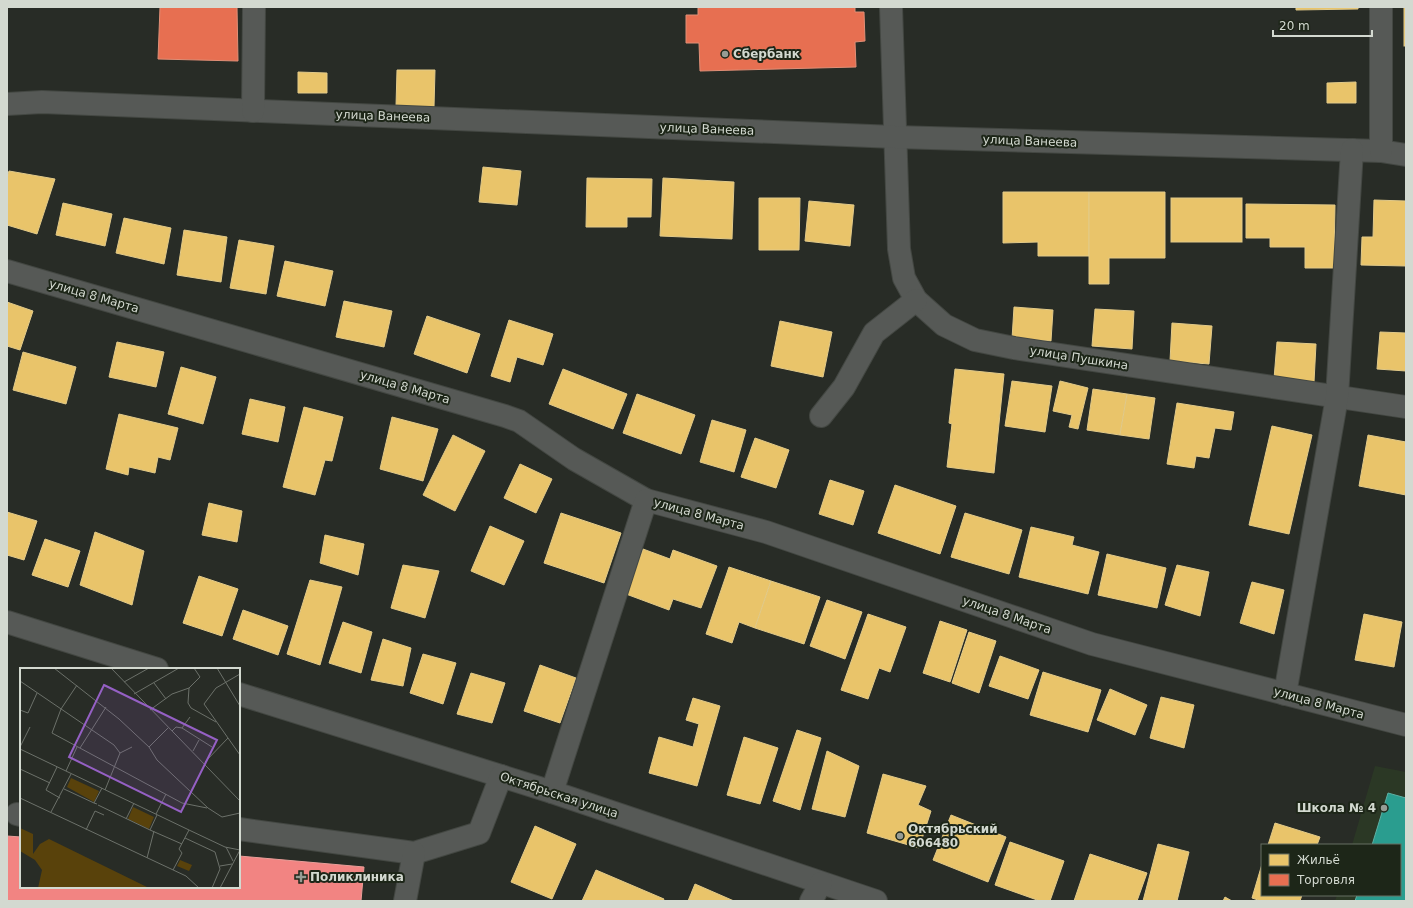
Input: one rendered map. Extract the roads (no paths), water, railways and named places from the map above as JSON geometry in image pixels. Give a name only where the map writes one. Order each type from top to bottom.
[{"type":"street","points":[[253,111],[254,7]]},
{"type":"street","name":"улица Пушкина","points":[[891,7],[899,249],[904,278],[916,300],[944,325],[975,340],[1014,348],[1406,407]]},
{"type":"street","points":[[1381,7],[1381,151]]},
{"type":"street","name":"улица Ванеева","points":[[7,104],[42,102],[895,136],[1381,151],[1406,155]]},
{"type":"street","points":[[1285,694],[1337,397],[1352,150]]},
{"type":"street","name":"улица 8 Марта","points":[[7,271],[506,416],[519,421],[574,459],[646,500],[766,532],[1092,644],[1406,725]]},
{"type":"street","points":[[821,416],[844,387],[874,333],[916,300]]},
{"type":"street","points":[[552,792],[646,500]]},
{"type":"street","points":[[8,625],[154,668]]},
{"type":"street","name":"Октябрьская улица","points":[[240,694],[552,792],[816,892],[876,901]]},
{"type":"street","points":[[240,829],[414,853],[479,833],[501,776]]},
{"type":"street","points":[[405,901],[414,853]]},
{"type":"place","name":"Сбербанк","points":[[725,54]]},
{"type":"place","name":"Школа № 4","points":[[1384,808]]},
{"type":"place","name":"Октябрьский 606480","points":[[900,836]]},
{"type":"place","name":"Поликлиника","points":[[301,877]]}]
